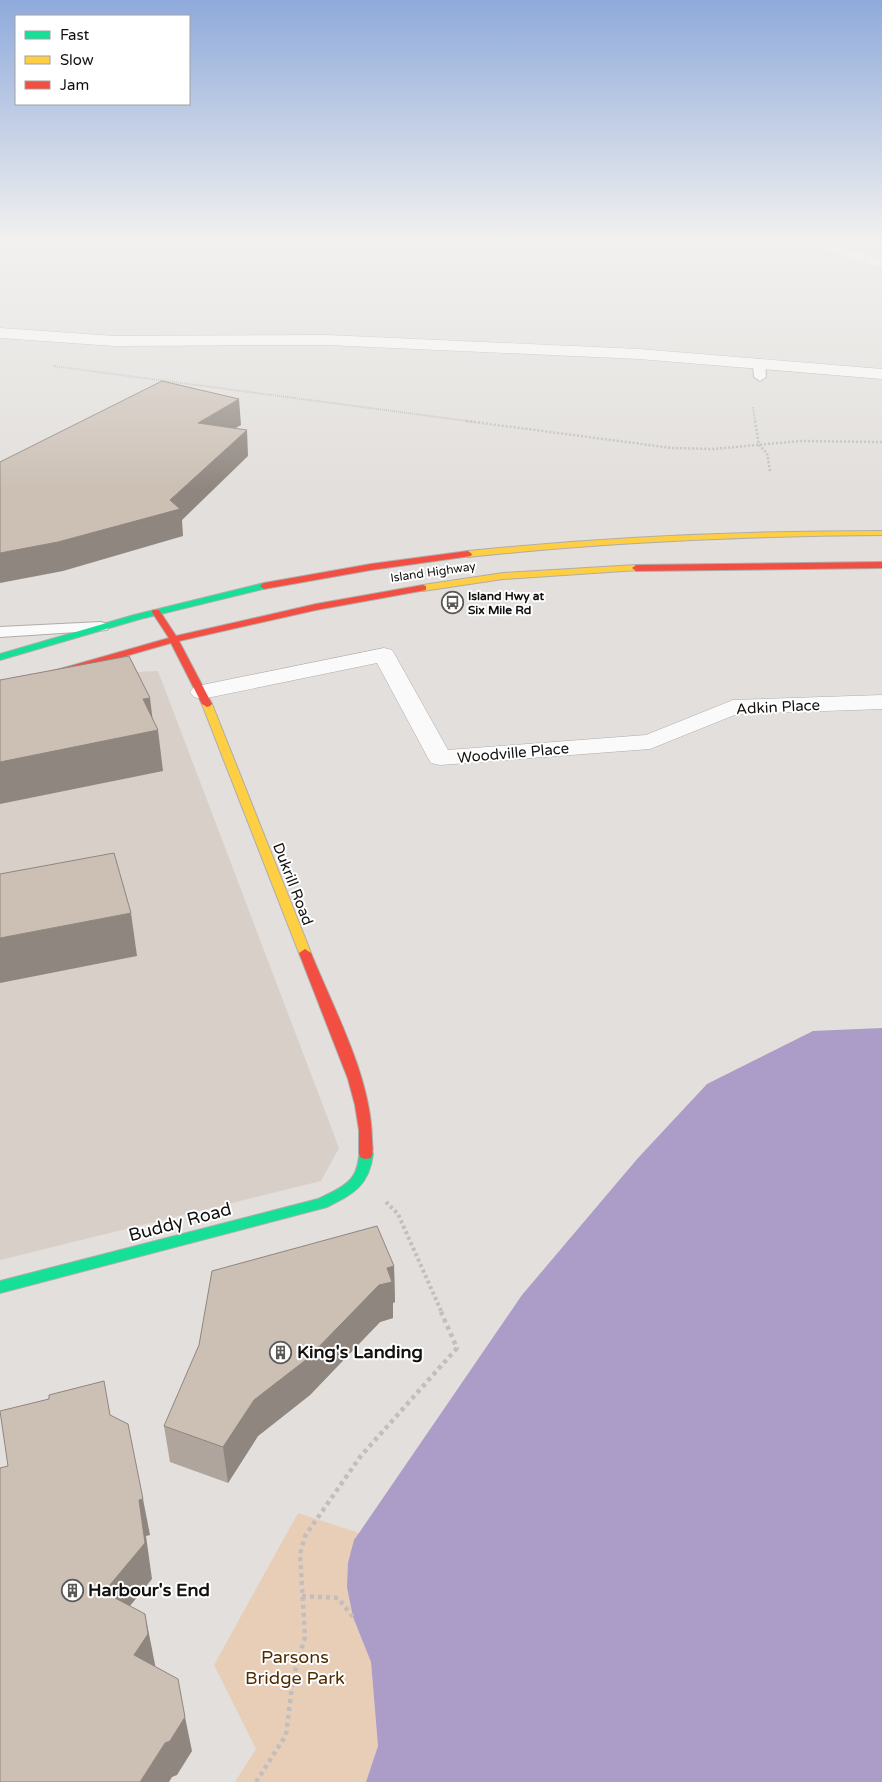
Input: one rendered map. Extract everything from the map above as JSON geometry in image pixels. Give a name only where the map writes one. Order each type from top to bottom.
[{"type":"main road","name":"Island Highway","points":[[0,657],[156,612],[316,576],[441,557],[547,546],[665,537],[882,533]]},
{"type":"main road","name":"Island Highway","points":[[0,689],[87,661],[254,618],[363,596],[511,575],[649,566],[882,565]]},
{"type":"main road","name":"Dukrill Road","points":[[156,612],[173,638],[202,692],[359,1092],[368,1158],[362,1176]]},
{"type":"main road","name":"Buddy Road","points":[[0,1287],[322,1203],[346,1192],[362,1176]]},
{"type":"street","points":[[0,333],[114,341],[250,342],[327,340],[639,354],[759,370],[882,374]]},
{"type":"street","name":"Woodville Place","points":[[202,692],[384,655],[440,758],[650,742]]},
{"type":"street","name":"Adkin Place","points":[[650,742],[734,707],[882,702]]},
{"type":"lane","points":[[0,632],[101,627]]},
{"type":"path","points":[[50,365],[672,448],[714,449],[794,441],[882,442]]},
{"type":"path","points":[[753,407],[759,445],[768,453],[770,471]]},
{"type":"path","points":[[256,1782],[286,1735],[293,1678],[305,1637],[300,1554],[305,1536],[360,1457],[457,1348],[398,1214]]},
{"type":"path","points":[[302,1596],[338,1598],[352,1617]]},
{"type":"shaded area","points":[[158,671],[339,1148],[321,1181],[0,1260],[0,711],[114,673]]},
{"type":"shaded area","points":[[882,1028],[882,1782],[366,1782],[378,1746],[371,1662],[353,1617],[347,1587],[348,1563],[354,1540],[522,1295],[638,1158],[707,1084],[813,1031]]},
{"type":"green space","name":"Parsons Bridge Park","points":[[298,1513],[359,1533],[354,1541],[353,1617],[371,1662],[378,1746],[366,1782],[235,1782],[256,1749],[214,1665]]},
{"type":"building","points":[[162,381],[239,399],[198,423],[247,430],[170,500],[180,509],[58,542],[0,553],[0,462]]},
{"type":"building","points":[[129,656],[150,698],[143,699],[158,730],[0,762],[0,680]]},
{"type":"building","points":[[114,853],[131,913],[0,938],[0,874]]},
{"type":"building","name":"King's Landing","points":[[377,1226],[394,1266],[387,1268],[392,1282],[379,1285],[307,1359],[254,1400],[223,1447],[164,1426],[199,1345],[212,1271]]},
{"type":"building","name":"Harbour's End","points":[[104,1381],[110,1415],[128,1424],[143,1499],[139,1500],[145,1543],[104,1592],[145,1614],[148,1634],[134,1655],[178,1679],[185,1717],[170,1741],[165,1743],[140,1782],[0,1782],[0,1468],[8,1466],[0,1411],[49,1399],[49,1395]]},
{"type":"traffic: fast","points":[[0,657],[137,617],[264,586]]},
{"type":"traffic: fast","points":[[0,1287],[322,1203],[353,1186],[362,1173],[366,1154]]},
{"type":"traffic: slow","points":[[468,554],[571,544],[675,537],[882,533]]},
{"type":"traffic: slow","points":[[423,588],[503,576],[636,568]]},
{"type":"traffic: slow","points":[[207,704],[305,953]]},
{"type":"traffic: jam","points":[[264,586],[371,567],[468,554]]},
{"type":"traffic: jam","points":[[636,568],[882,565]]},
{"type":"traffic: jam","points":[[0,689],[104,658],[263,618],[423,588]]},
{"type":"traffic: jam","points":[[156,612],[173,638],[207,704]]},
{"type":"traffic: jam","points":[[305,953],[335,1026],[354,1079],[361,1105],[366,1154]]},
{"type":"place","name":"Island Hwy at Six Mile Rd","points":[[452,603]]},
{"type":"place","name":"King's Landing","points":[[281,1352]]},
{"type":"place","name":"Harbour's End","points":[[72,1590]]}]
